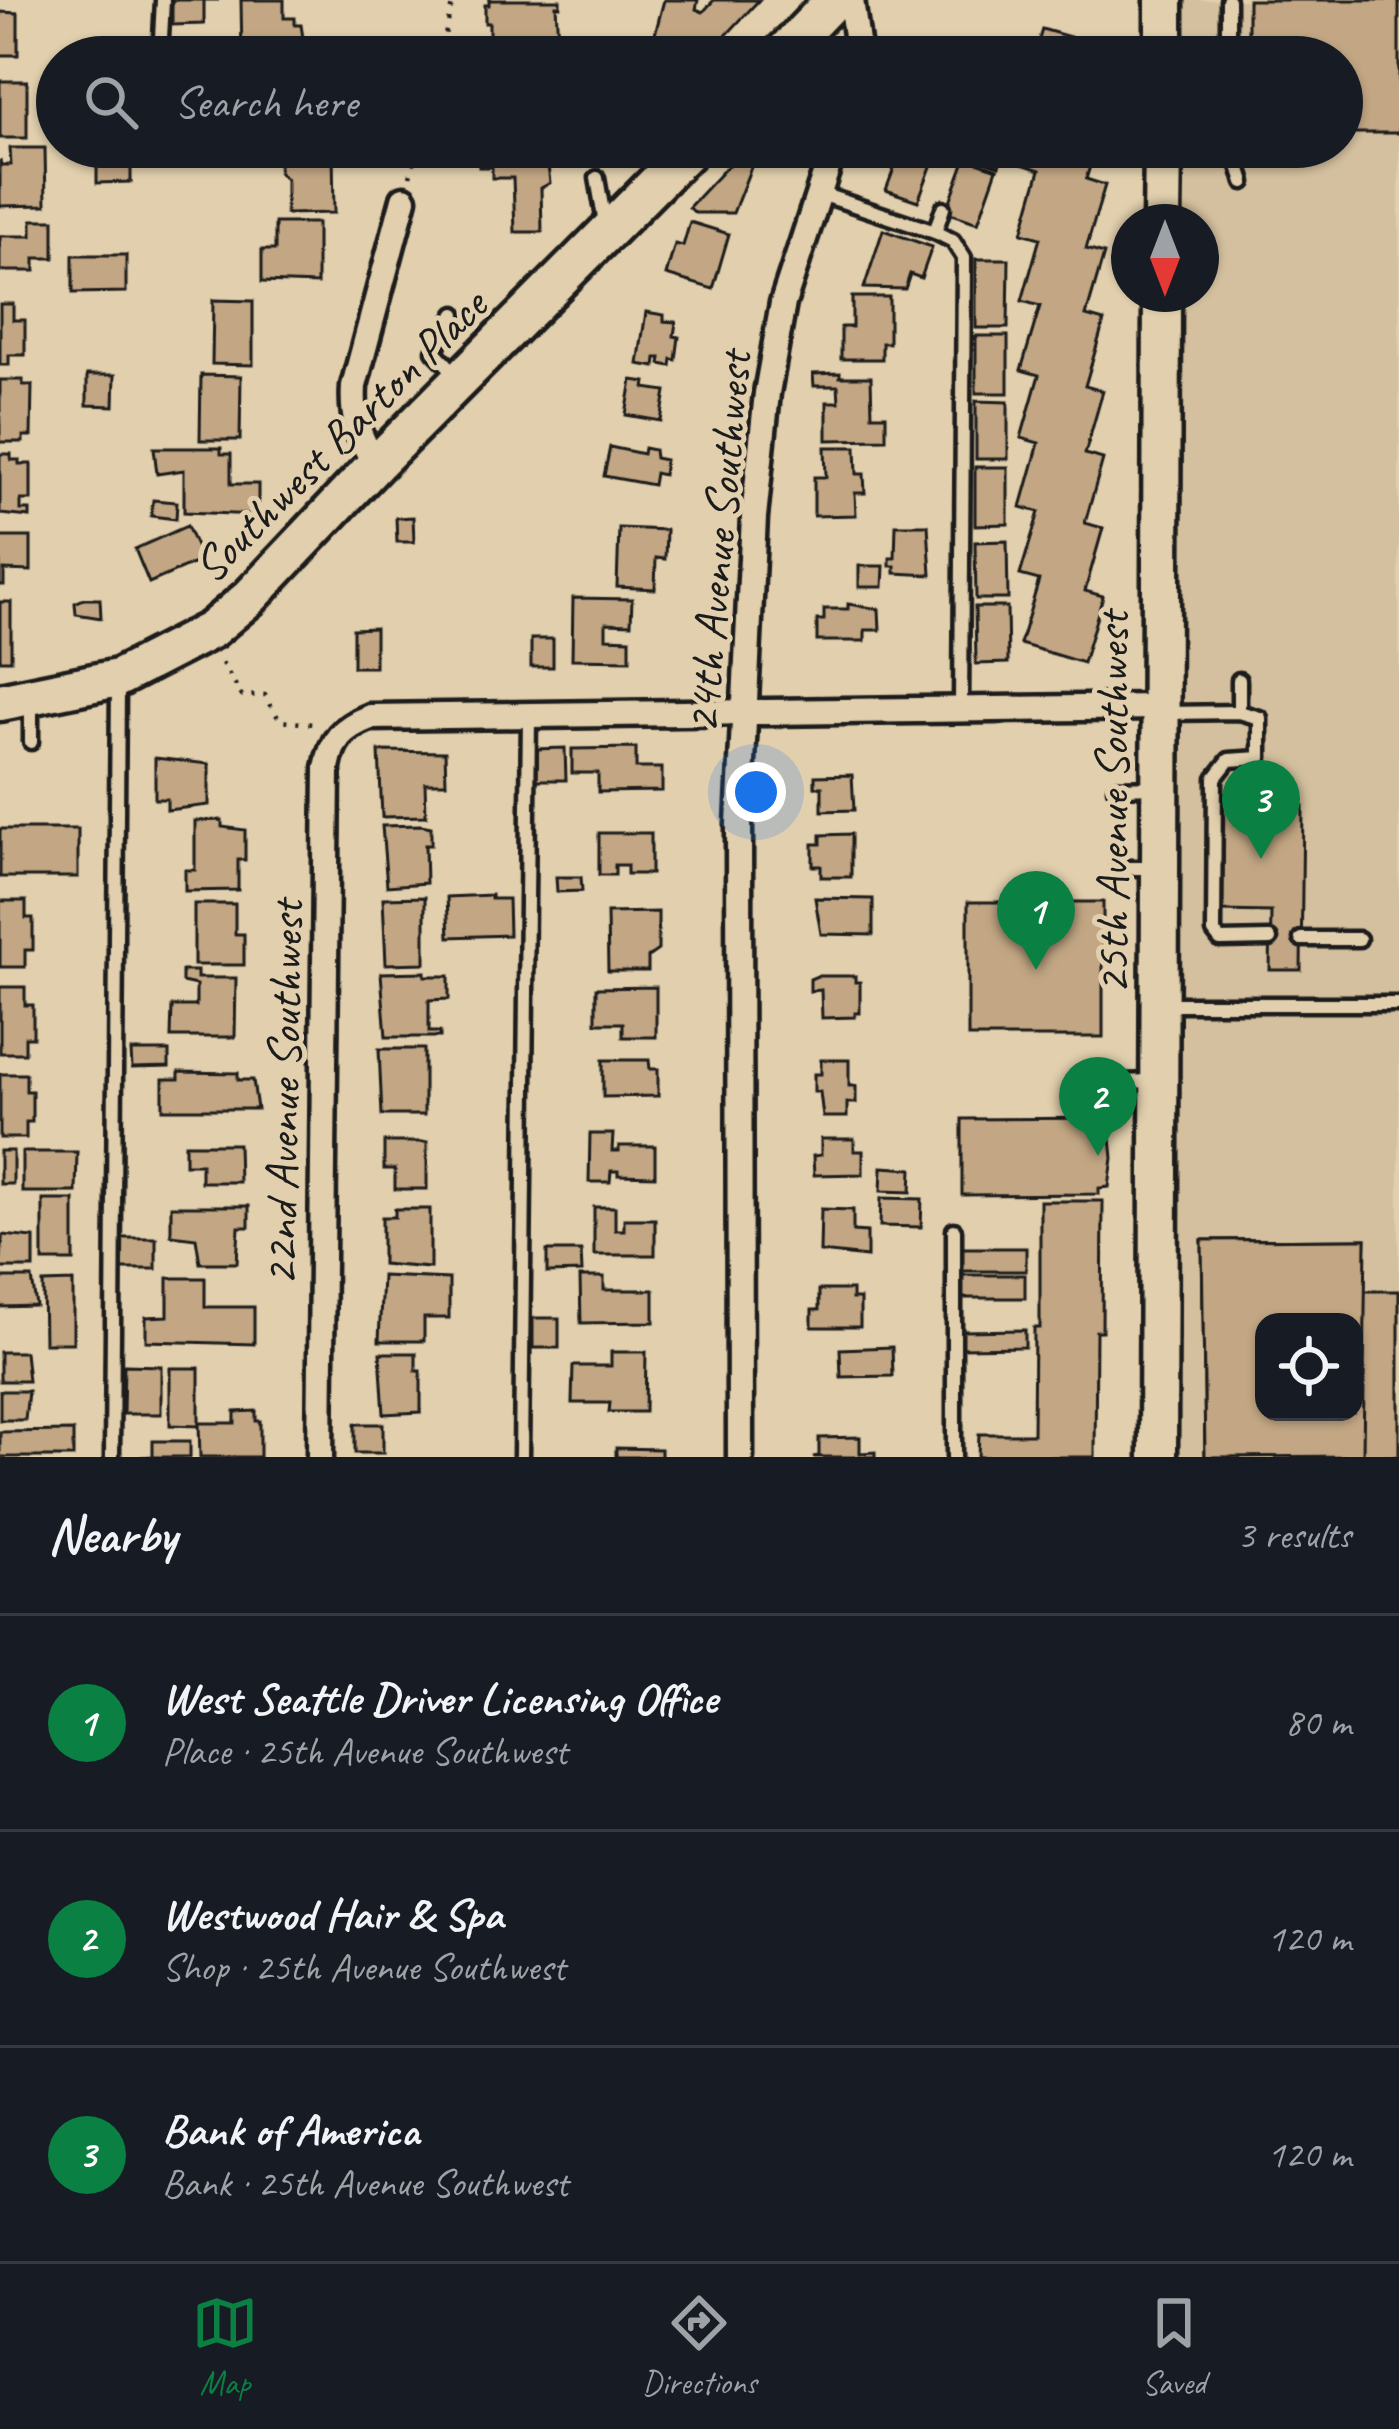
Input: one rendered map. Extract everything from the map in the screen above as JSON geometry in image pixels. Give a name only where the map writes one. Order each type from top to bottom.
[{"type":"street","points":[[799,36],[833,0]]},
{"type":"street","points":[[851,0],[856,36]]},
{"type":"street","points":[[1164,0],[1164,36]]},
{"type":"street","name":"Southwest Barton Place","points":[[16,700],[118,678],[211,630],[250,598],[376,464],[672,168]]},
{"type":"street","name":"24th Avenue Southwest","points":[[740,1457],[739,824],[754,517],[767,393],[783,303],[827,168]]},
{"type":"street","points":[[1162,204],[1163,168]]},
{"type":"street","points":[[376,464],[356,429],[354,386],[404,199]]},
{"type":"street","name":"25th Avenue Southwest","points":[[1157,1457],[1162,312]]},
{"type":"street","points":[[330,731],[370,717],[961,708],[1158,710]]},
{"type":"street","name":"22nd Avenue Southwest","points":[[320,1457],[330,731]]},
{"type":"lane","points":[[161,36],[163,0]]},
{"type":"lane","points":[[1228,0],[1228,36]]},
{"type":"lane","points":[[1240,168],[1244,182]]},
{"type":"lane","points":[[597,178],[607,236]]},
{"type":"lane","points":[[818,193],[934,232],[953,241],[964,258],[961,708]]},
{"type":"lane","points":[[934,232],[943,208]]},
{"type":"lane","points":[[454,314],[434,351],[461,379]]},
{"type":"lane","points":[[112,1457],[118,678]]},
{"type":"lane","points":[[1239,680],[1239,712]]},
{"type":"lane","points":[[16,700],[31,742]]},
{"type":"lane","points":[[1158,710],[1239,712],[1260,718],[1260,758],[1229,760],[1215,778],[1214,932],[1220,940],[1270,939]]},
{"type":"lane","points":[[521,1457],[529,716]]},
{"type":"lane","points":[[1115,788],[1159,787]]},
{"type":"lane","points":[[1118,868],[1158,868]]},
{"type":"lane","points":[[1301,939],[1359,939]]},
{"type":"lane","points":[[1158,1004],[1399,1004]]},
{"type":"lane","points":[[1118,1082],[1158,1082]]},
{"type":"lane","points":[[954,1230],[954,1457]]},
{"type":"path","points":[[445,36],[453,0]]},
{"type":"path","points":[[222,662],[242,695],[265,695],[280,721],[307,722],[330,731]]},
{"type":"shaded area","points":[[1164,0],[1399,0],[1399,1457],[1159,1457],[1162,312],[1219,312],[1219,204],[1162,204],[1163,168],[1363,168],[1363,36],[1164,36]]},
{"type":"building","points":[[172,0],[204,0],[204,24],[172,25]]},
{"type":"building","points":[[241,0],[284,0],[284,18],[295,18],[303,36],[242,36]]},
{"type":"building","points":[[489,0],[560,0],[556,6],[558,36],[489,36],[485,5]]},
{"type":"building","points":[[664,0],[698,0],[696,9],[703,12],[714,0],[759,0],[726,36],[655,36]]},
{"type":"building","points":[[1248,0],[1399,0],[1399,133],[1363,133],[1363,36],[1248,36]]},
{"type":"building","points":[[0,12],[18,13],[18,55],[0,55]]},
{"type":"building","points":[[1042,29],[1066,36],[1040,36]]},
{"type":"building","points":[[0,81],[27,81],[27,138],[0,138]]},
{"type":"building","points":[[10,148],[36,148],[36,168],[45,168],[46,205],[0,206],[0,160],[1,165],[11,165]]},
{"type":"building","points":[[97,168],[131,168],[131,182],[97,183]]},
{"type":"building","points":[[279,168],[333,168],[334,213],[286,214],[286,179]]},
{"type":"building","points":[[492,168],[548,168],[550,183],[541,188],[542,232],[515,232],[513,178],[492,178]]},
{"type":"building","points":[[726,168],[751,168],[733,213],[695,213],[689,207]]},
{"type":"building","points":[[894,168],[930,168],[918,201],[886,190]]},
{"type":"building","points":[[962,168],[997,169],[978,223],[946,212]]},
{"type":"building","points":[[1034,168],[1089,168],[1086,179],[1105,185],[1086,249],[1104,254],[1086,316],[1104,321],[1085,386],[1103,391],[1085,454],[1103,459],[1085,523],[1103,528],[1085,591],[1103,596],[1083,663],[1020,644],[1039,580],[1020,575],[1039,512],[1021,507],[1039,443],[1021,438],[1039,375],[1021,370],[1040,306],[1022,301],[1040,238],[1022,233],[1040,170]]},
{"type":"building","points":[[32,220],[54,220],[54,258],[35,258],[35,271],[0,271],[0,236],[32,236]]},
{"type":"building","points":[[690,222],[729,234],[713,289],[666,275],[675,244],[683,246]]},
{"type":"building","points":[[275,223],[317,223],[317,284],[262,282],[262,250],[275,250]]},
{"type":"building","points":[[883,230],[932,247],[921,278],[910,274],[905,289],[864,288]]},
{"type":"building","points":[[73,255],[126,255],[126,292],[73,293]]},
{"type":"building","points":[[976,259],[1009,259],[1008,328],[976,328]]},
{"type":"building","points":[[852,297],[889,297],[889,343],[882,343],[882,359],[841,359],[841,327],[852,327]]},
{"type":"building","points":[[213,300],[253,301],[253,365],[212,364]]},
{"type":"building","points":[[0,304],[13,304],[13,320],[25,320],[25,355],[9,355],[9,365],[0,365]]},
{"type":"building","points":[[646,312],[676,322],[674,336],[679,337],[671,366],[660,364],[661,358],[656,358],[655,367],[638,364]]},
{"type":"building","points":[[976,336],[1008,336],[1008,393],[976,393]]},
{"type":"building","points":[[840,373],[840,377],[871,377],[872,415],[886,415],[886,439],[827,440],[827,402],[839,402],[838,386],[814,386],[813,374]]},
{"type":"building","points":[[87,375],[115,375],[114,406],[87,405]]},
{"type":"building","points":[[201,375],[241,376],[240,440],[200,440]]},
{"type":"building","points":[[0,380],[32,385],[31,436],[23,436],[23,442],[0,442]]},
{"type":"building","points":[[632,380],[646,382],[645,388],[666,391],[661,421],[626,415]]},
{"type":"building","points":[[976,401],[1008,402],[1008,459],[976,459]]},
{"type":"building","points":[[610,447],[643,454],[644,448],[654,450],[655,458],[665,460],[663,475],[655,473],[653,485],[604,476]]},
{"type":"building","points":[[825,447],[856,447],[857,474],[864,474],[865,493],[855,493],[856,515],[814,516],[814,477],[826,477]]},
{"type":"building","points":[[154,448],[221,448],[221,454],[231,454],[231,484],[258,484],[258,515],[184,512],[184,470],[157,474]]},
{"type":"building","points":[[0,454],[11,454],[11,460],[19,464],[31,464],[31,500],[21,500],[21,510],[30,510],[30,517],[0,514]]},
{"type":"building","points":[[975,467],[1008,467],[1008,524],[975,525]]},
{"type":"building","points":[[153,500],[177,502],[176,519],[151,516]]},
{"type":"building","points":[[413,517],[414,542],[397,542],[396,518]]},
{"type":"building","points":[[896,525],[928,525],[931,575],[895,573],[895,566],[890,566],[890,558],[895,558]]},
{"type":"building","points":[[187,526],[202,560],[149,583],[135,549]]},
{"type":"building","points":[[619,528],[666,530],[665,559],[656,558],[655,589],[617,587]]},
{"type":"building","points":[[0,537],[31,537],[31,571],[4,570],[4,585],[0,585]]},
{"type":"building","points":[[1007,541],[1008,599],[976,599],[975,542]]},
{"type":"building","points":[[859,566],[884,566],[883,587],[859,587]]},
{"type":"building","points":[[573,598],[632,599],[631,624],[606,623],[606,638],[630,639],[630,660],[572,659]]},
{"type":"building","points":[[100,599],[101,618],[76,614],[75,603]]},
{"type":"building","points":[[0,602],[11,602],[11,660],[0,660]]},
{"type":"building","points":[[848,604],[879,609],[880,630],[865,630],[865,641],[817,641],[817,620],[824,620],[824,609],[848,609]]},
{"type":"building","points":[[975,607],[1007,607],[1008,663],[976,664]]},
{"type":"building","points":[[375,628],[375,667],[353,667],[353,629]]},
{"type":"building","points":[[531,639],[553,639],[553,667],[531,667]]},
{"type":"building","points":[[565,748],[566,780],[535,780],[535,749]]},
{"type":"building","points":[[636,748],[636,768],[662,768],[662,791],[598,792],[598,773],[572,773],[572,749]]},
{"type":"building","points":[[379,751],[445,752],[446,783],[425,783],[426,816],[382,817]]},
{"type":"building","points":[[155,758],[209,764],[209,805],[167,810],[167,799],[155,799]]},
{"type":"building","points":[[852,775],[854,810],[822,811],[822,787],[815,787],[815,776]]},
{"type":"building","points":[[1221,806],[1303,806],[1301,970],[1270,970],[1271,912],[1220,911]]},
{"type":"building","points":[[222,820],[222,827],[245,830],[238,890],[185,891],[185,870],[195,870],[195,821]]},
{"type":"building","points":[[382,826],[431,827],[431,845],[425,845],[426,883],[387,886]]},
{"type":"building","points":[[0,829],[78,829],[78,877],[0,877]]},
{"type":"building","points":[[599,833],[651,833],[651,874],[627,874],[627,865],[615,865],[615,875],[599,875]]},
{"type":"building","points":[[851,834],[851,877],[821,877],[821,866],[813,866],[813,844],[821,844],[821,835]]},
{"type":"building","points":[[556,877],[581,877],[582,891],[557,892]]},
{"type":"building","points":[[491,895],[491,899],[508,899],[509,935],[449,937],[447,897]]},
{"type":"building","points":[[425,897],[425,963],[386,964],[383,898]]},
{"type":"building","points":[[815,898],[873,899],[873,935],[821,934]]},
{"type":"building","points":[[0,901],[26,901],[26,918],[33,918],[33,950],[25,950],[25,967],[0,967]]},
{"type":"building","points":[[968,902],[1103,902],[1103,1037],[968,1037]]},
{"type":"building","points":[[194,904],[235,904],[235,934],[244,934],[244,965],[194,965]]},
{"type":"building","points":[[658,912],[658,950],[648,957],[648,971],[608,971],[607,913]]},
{"type":"building","points":[[182,971],[197,971],[197,978],[236,978],[235,1037],[171,1037],[172,1006],[196,1006],[196,985],[182,982]]},
{"type":"building","points":[[425,972],[425,976],[449,976],[449,999],[429,1000],[429,1032],[440,1032],[440,1037],[386,1037],[381,973]]},
{"type":"building","points":[[855,976],[855,982],[860,982],[860,1013],[822,1018],[821,990],[810,991],[810,979]]},
{"type":"building","points":[[0,987],[25,987],[25,1005],[33,1005],[33,1037],[25,1037],[25,1053],[0,1053]]},
{"type":"building","points":[[656,987],[656,1037],[623,1037],[623,1023],[596,1023],[596,988]]},
{"type":"building","points":[[379,1049],[424,1049],[424,1115],[382,1115]]},
{"type":"building","points":[[131,1051],[169,1051],[169,1067],[132,1068]]},
{"type":"building","points":[[603,1060],[649,1060],[650,1069],[658,1069],[658,1096],[603,1097]]},
{"type":"building","points":[[821,1060],[849,1060],[849,1086],[856,1086],[856,1103],[847,1103],[847,1117],[823,1117],[820,1092],[814,1092],[814,1074],[821,1074]]},
{"type":"building","points":[[179,1072],[238,1073],[238,1080],[253,1080],[257,1109],[163,1109],[163,1079],[179,1079]]},
{"type":"building","points":[[0,1074],[26,1074],[26,1091],[32,1091],[32,1122],[26,1122],[26,1138],[0,1138]]},
{"type":"building","points":[[1109,1118],[1113,1158],[1109,1187],[1099,1188],[1099,1194],[962,1195],[962,1119]]},
{"type":"building","points":[[590,1134],[613,1134],[612,1151],[619,1151],[619,1146],[655,1146],[655,1176],[611,1171],[610,1182],[589,1182]]},
{"type":"building","points":[[821,1139],[854,1139],[854,1151],[863,1151],[863,1174],[814,1175],[813,1156],[821,1155]]},
{"type":"building","points":[[384,1142],[427,1142],[427,1189],[395,1189],[395,1169],[384,1169]]},
{"type":"building","points":[[185,1144],[238,1144],[239,1182],[201,1182],[201,1164],[185,1164]]},
{"type":"building","points":[[0,1151],[13,1151],[13,1184],[0,1184]]},
{"type":"building","points":[[22,1152],[77,1152],[76,1192],[22,1192]]},
{"type":"building","points":[[882,1167],[912,1169],[911,1192],[881,1191]]},
{"type":"building","points":[[881,1198],[922,1199],[921,1227],[880,1226]]},
{"type":"building","points":[[43,1200],[74,1200],[74,1261],[43,1261]]},
{"type":"building","points":[[1040,1201],[1103,1201],[1095,1457],[978,1457],[979,1434],[1033,1434],[1034,1328],[1040,1328]]},
{"type":"building","points":[[171,1206],[249,1206],[249,1227],[239,1227],[237,1263],[200,1263],[196,1238],[171,1235]]},
{"type":"building","points":[[594,1207],[615,1207],[615,1230],[624,1230],[624,1219],[655,1219],[655,1255],[594,1255]]},
{"type":"building","points":[[395,1209],[430,1209],[430,1268],[382,1264],[382,1217],[395,1217]]},
{"type":"building","points":[[821,1209],[853,1210],[853,1231],[867,1232],[867,1257],[820,1252]]},
{"type":"building","points":[[3,1235],[34,1238],[34,1268],[0,1268]]},
{"type":"building","points":[[120,1238],[156,1238],[156,1269],[120,1269]]},
{"type":"building","points":[[1366,1239],[1364,1291],[1399,1291],[1399,1456],[1205,1457],[1202,1240]]},
{"type":"building","points":[[1366,1239],[1363,1456],[1205,1457],[1202,1240]]},
{"type":"building","points":[[962,1248],[1026,1248],[1026,1271],[962,1271]]},
{"type":"building","points":[[547,1251],[581,1251],[582,1272],[547,1273]]},
{"type":"building","points":[[961,1275],[1025,1275],[1025,1298],[961,1298]]},
{"type":"building","points":[[382,1276],[449,1279],[449,1318],[424,1318],[424,1341],[379,1341]]},
{"type":"building","points":[[580,1277],[604,1277],[604,1290],[654,1290],[654,1322],[581,1323]]},
{"type":"building","points":[[0,1278],[32,1278],[36,1306],[0,1307]]},
{"type":"building","points":[[168,1278],[205,1278],[205,1307],[254,1307],[254,1344],[146,1341],[146,1317],[168,1316]]},
{"type":"building","points":[[73,1282],[73,1343],[44,1343],[43,1283]]},
{"type":"building","points":[[819,1290],[852,1290],[852,1299],[860,1299],[860,1327],[812,1327],[812,1310],[819,1310]]},
{"type":"building","points":[[533,1318],[559,1318],[559,1348],[533,1348]]},
{"type":"building","points":[[1025,1330],[1025,1347],[962,1348],[961,1331]]},
{"type":"building","points":[[892,1347],[893,1376],[841,1377],[840,1349]]},
{"type":"building","points":[[0,1352],[25,1352],[28,1381],[0,1381]]},
{"type":"building","points":[[611,1352],[646,1352],[645,1412],[609,1412],[610,1403],[572,1403],[573,1366],[611,1366]]},
{"type":"building","points":[[380,1353],[416,1353],[421,1412],[384,1414]]},
{"type":"building","points":[[124,1365],[161,1366],[161,1414],[123,1414]]},
{"type":"building","points":[[170,1368],[199,1368],[199,1426],[170,1425]]},
{"type":"building","points":[[0,1391],[28,1391],[25,1420],[0,1420]]},
{"type":"building","points":[[256,1411],[260,1457],[200,1457],[199,1423],[235,1423],[235,1412]]},
{"type":"building","points":[[355,1424],[383,1424],[383,1453],[355,1453]]},
{"type":"building","points":[[73,1431],[73,1457],[0,1457],[0,1432]]},
{"type":"building","points":[[860,1437],[860,1453],[875,1452],[875,1457],[813,1457],[819,1456],[819,1438]]},
{"type":"building","points":[[153,1441],[190,1441],[190,1457],[140,1457],[153,1456]]},
{"type":"building","points":[[616,1448],[661,1449],[661,1457],[616,1457]]},
{"type":"place","name":"Bank of America","points":[[1261,859]]},
{"type":"place","name":"West Seattle Driver Licensing Office","points":[[1036,970]]},
{"type":"place","name":"Westwood Hair & Spa","points":[[1098,1156]]}]
